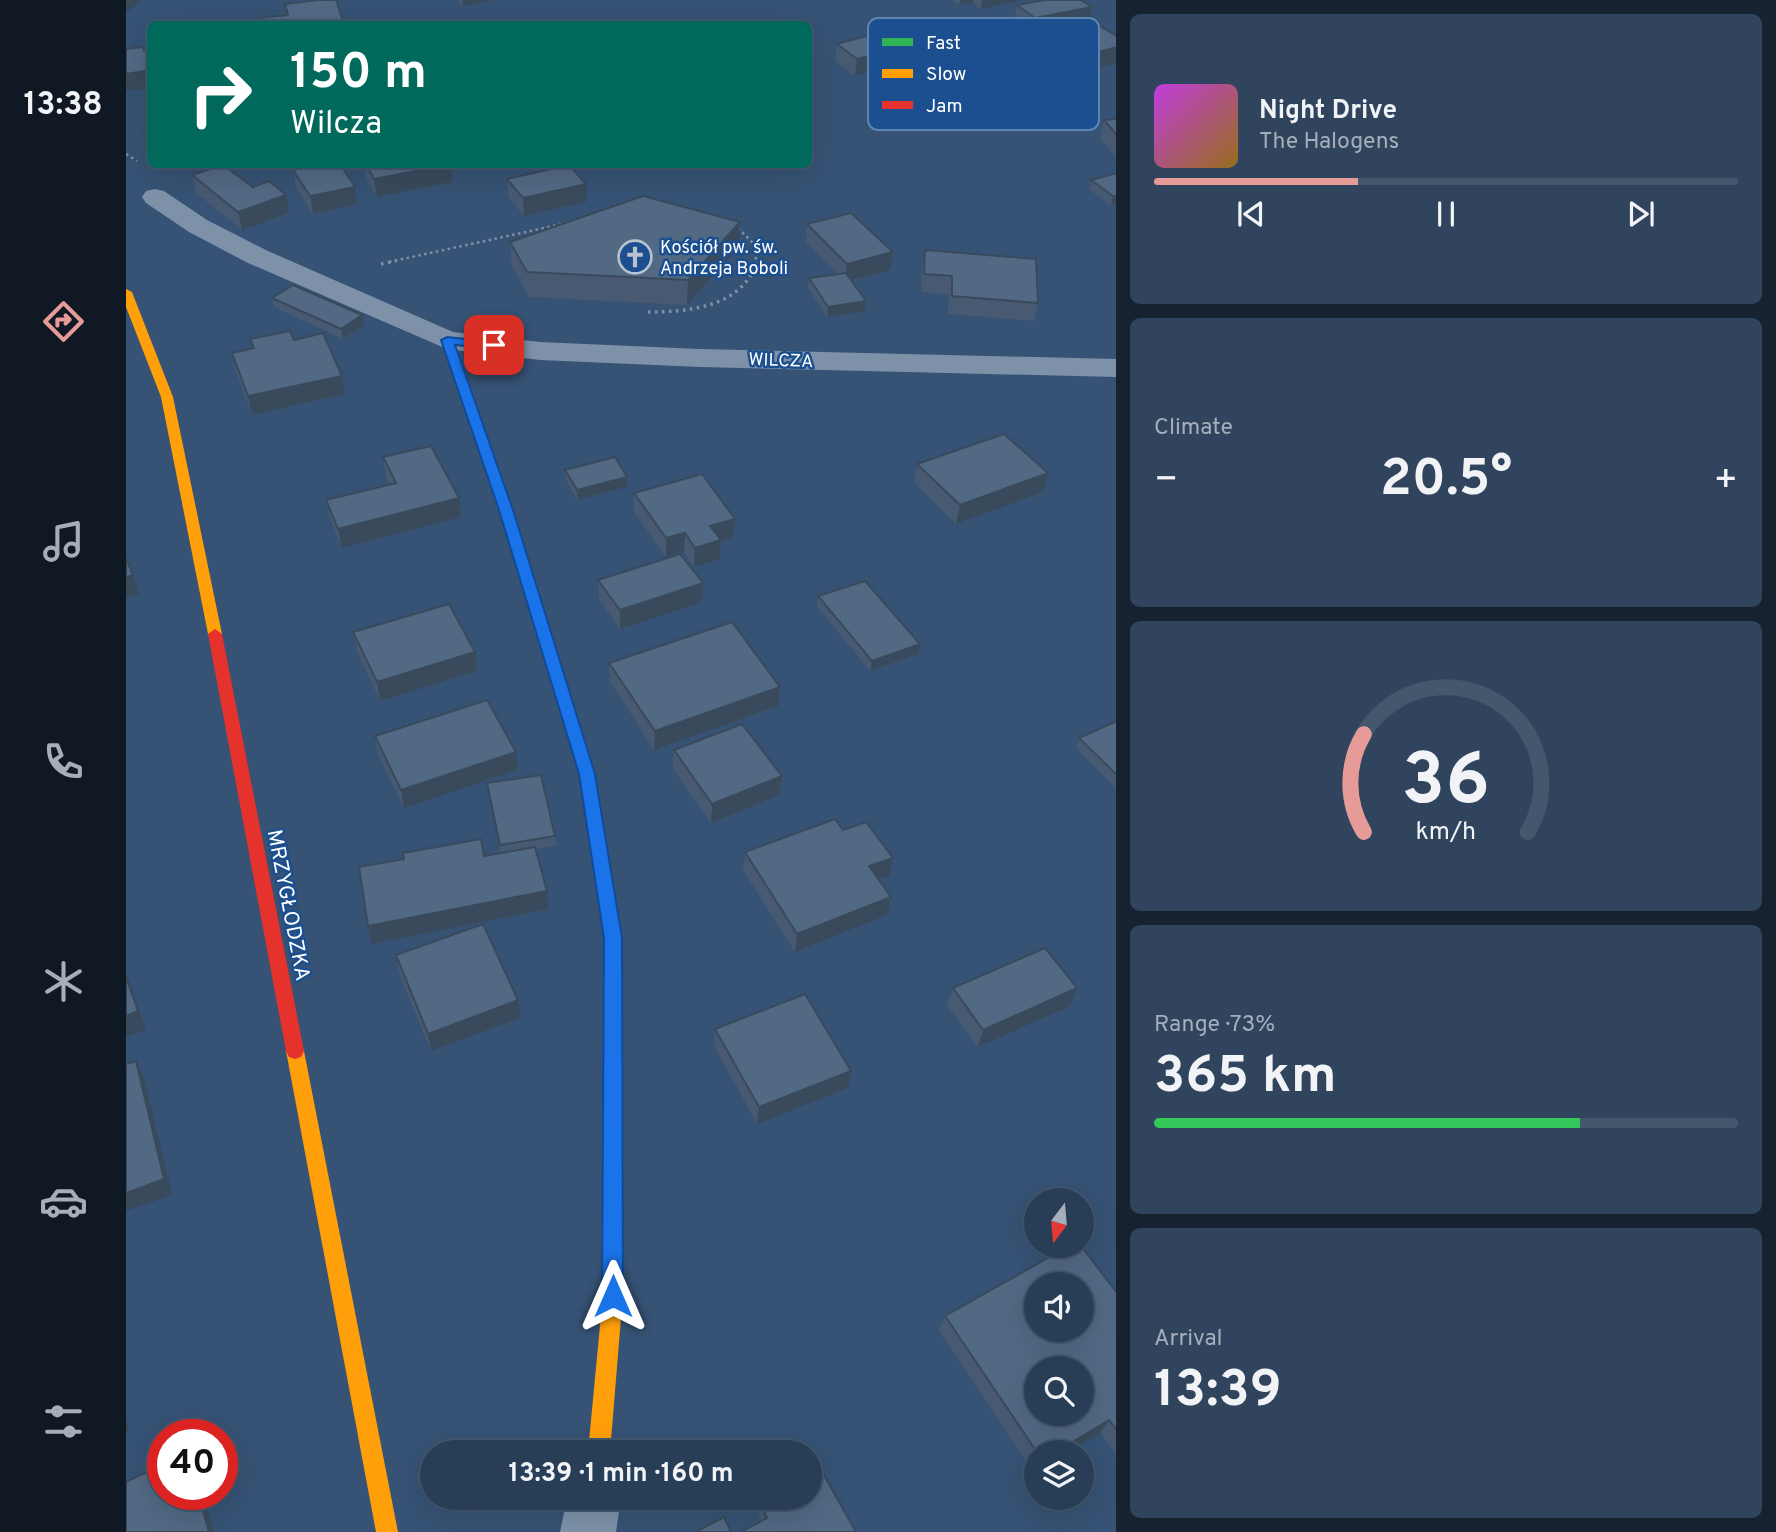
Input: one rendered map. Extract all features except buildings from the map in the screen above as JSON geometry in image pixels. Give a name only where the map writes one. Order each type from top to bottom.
[{"type":"street","name":"WILCZA","points":[[155,197],[198,226],[258,257],[447,340],[540,351],[1116,368]]},
{"type":"street","name":"MRZYGŁODZKA","points":[[126,292],[167,397],[189,497],[387,1532]]},
{"type":"street","points":[[447,340],[506,510],[587,774],[613,938],[613,1296],[600,1440]]},
{"type":"street","points":[[588,1532],[592,1510]]},
{"type":"path","points":[[670,206],[688,207],[720,218]]},
{"type":"path","points":[[372,267],[569,222]]},
{"type":"path","points":[[646,312],[692,310],[709,305],[726,297],[747,281],[757,263],[756,249],[751,240],[729,222]]},
{"type":"traffic: fast","points":[[555,671],[587,774],[613,938],[613,1294]]},
{"type":"traffic: slow","points":[[126,292],[167,397],[215,634]]},
{"type":"traffic: slow","points":[[447,340],[506,510],[555,671]]},
{"type":"traffic: slow","points":[[295,1051],[387,1532]]},
{"type":"traffic: slow","points":[[600,1440],[613,1294]]},
{"type":"traffic: jam","points":[[215,634],[295,1051]]},
{"type":"place","name":"Kościół pw. św. Andrzeja Boboli","points":[[635,257]]},
{"type":"route","points":[[494,345],[447,340],[506,510],[587,774],[613,938],[613,1296]]}]
